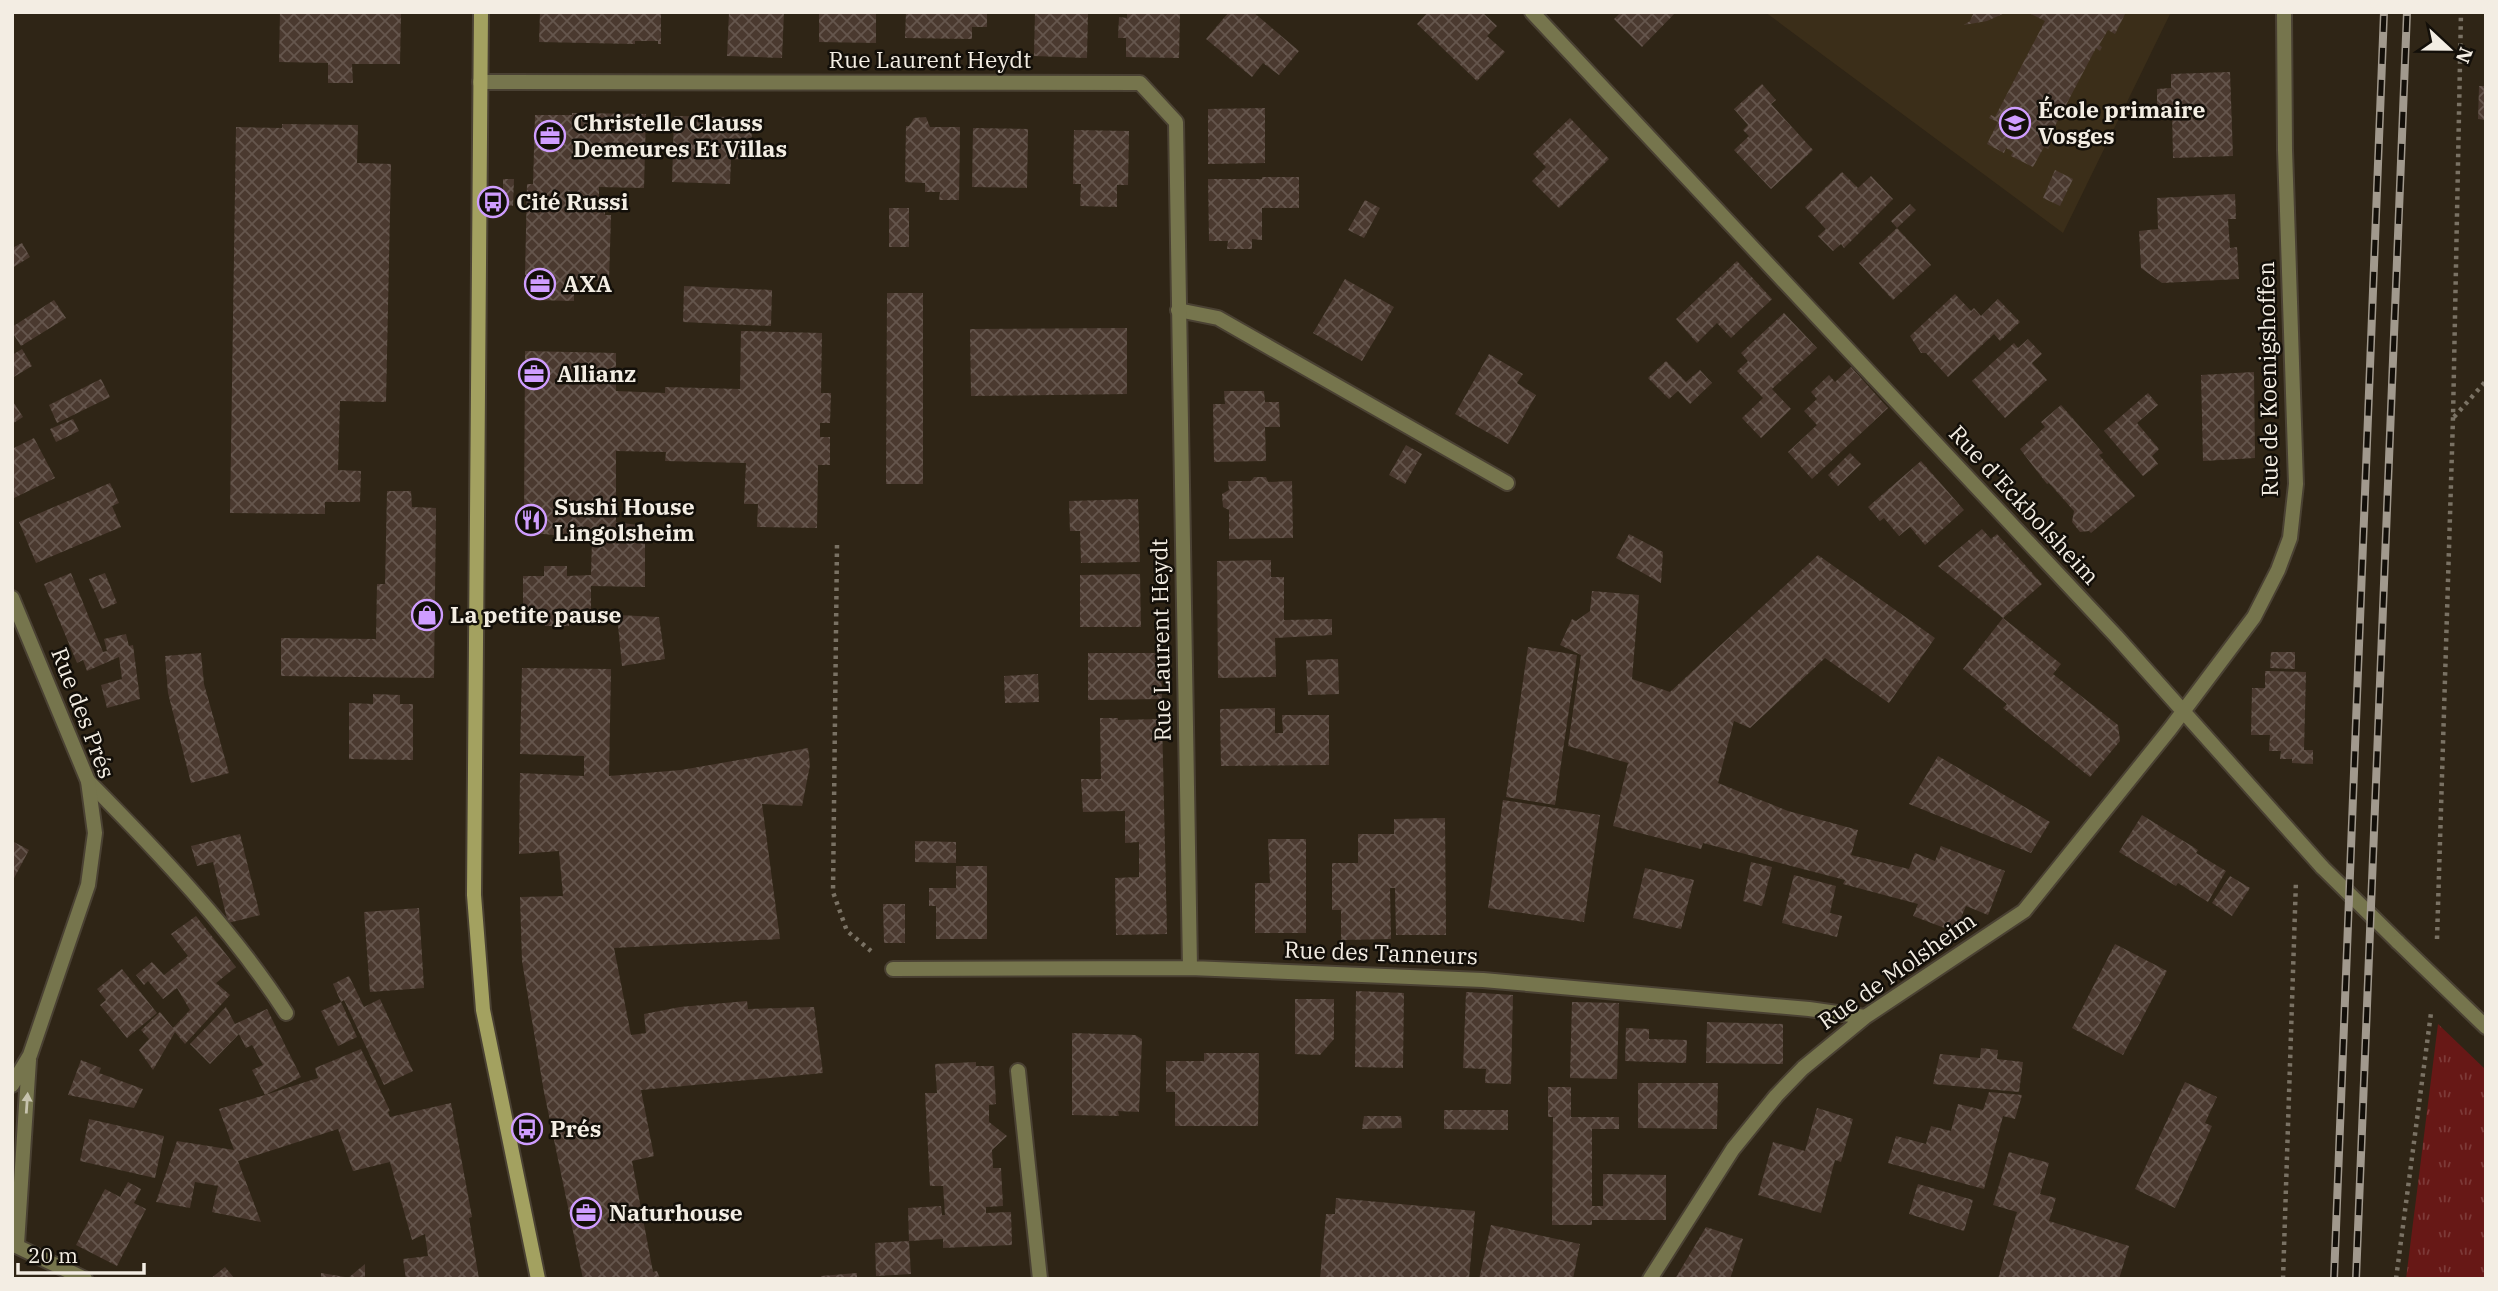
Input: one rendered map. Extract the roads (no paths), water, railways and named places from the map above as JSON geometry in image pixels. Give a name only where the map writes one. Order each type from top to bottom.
[{"type":"main road","points":[[481,12],[474,895],[483,1010],[538,1279]]},
{"type":"street","name":"Rue d'Eckbolsheim","points":[[1532,12],[2116,636],[2296,841],[2486,1027]]},
{"type":"street","name":"Rue de Koenigshoffen","points":[[2183,712],[2254,617],[2278,570],[2290,538],[2296,484],[2285,150],[2284,12]]},
{"type":"street","name":"Rue Laurent Heydt","points":[[480,82],[1140,83],[1176,122],[1190,968]]},
{"type":"street","points":[[1178,310],[1218,318],[1507,483]]},
{"type":"street","name":"Rue des Prés","points":[[12,598],[88,781],[95,832],[88,885],[30,1055],[12,1085]]},
{"type":"street","name":"Rue de Molsheim","points":[[1650,1279],[1710,1182],[1755,1121],[1803,1068],[1865,1017],[2024,911],[2183,712]]},
{"type":"street","points":[[88,781],[147,841],[261,974],[286,1013]]},
{"type":"street","name":"Rue des Tanneurs","points":[[893,969],[1190,968],[1483,980],[1809,1009],[1865,1017]]},
{"type":"street","points":[[30,1055],[15,1244],[85,1279]]},
{"type":"street","points":[[1018,1071],[1040,1279]]},
{"type":"railway","points":[[2334,1279],[2384,12]]},
{"type":"railway","points":[[2356,1279],[2407,12]]},
{"type":"place","name":"École primaire Vosges","points":[[2015,123]]},
{"type":"place","name":"Christelle Clauss Demeures Et Villas","points":[[550,136]]},
{"type":"place","name":"Cité Russi","points":[[493,202]]},
{"type":"place","name":"AXA","points":[[540,284]]},
{"type":"place","name":"Allianz","points":[[534,374]]},
{"type":"place","name":"Sushi House Lingolsheim","points":[[531,520]]},
{"type":"place","name":"La petite pause","points":[[427,615]]},
{"type":"place","name":"Prés","points":[[527,1129]]},
{"type":"place","name":"Naturhouse","points":[[586,1213]]}]
